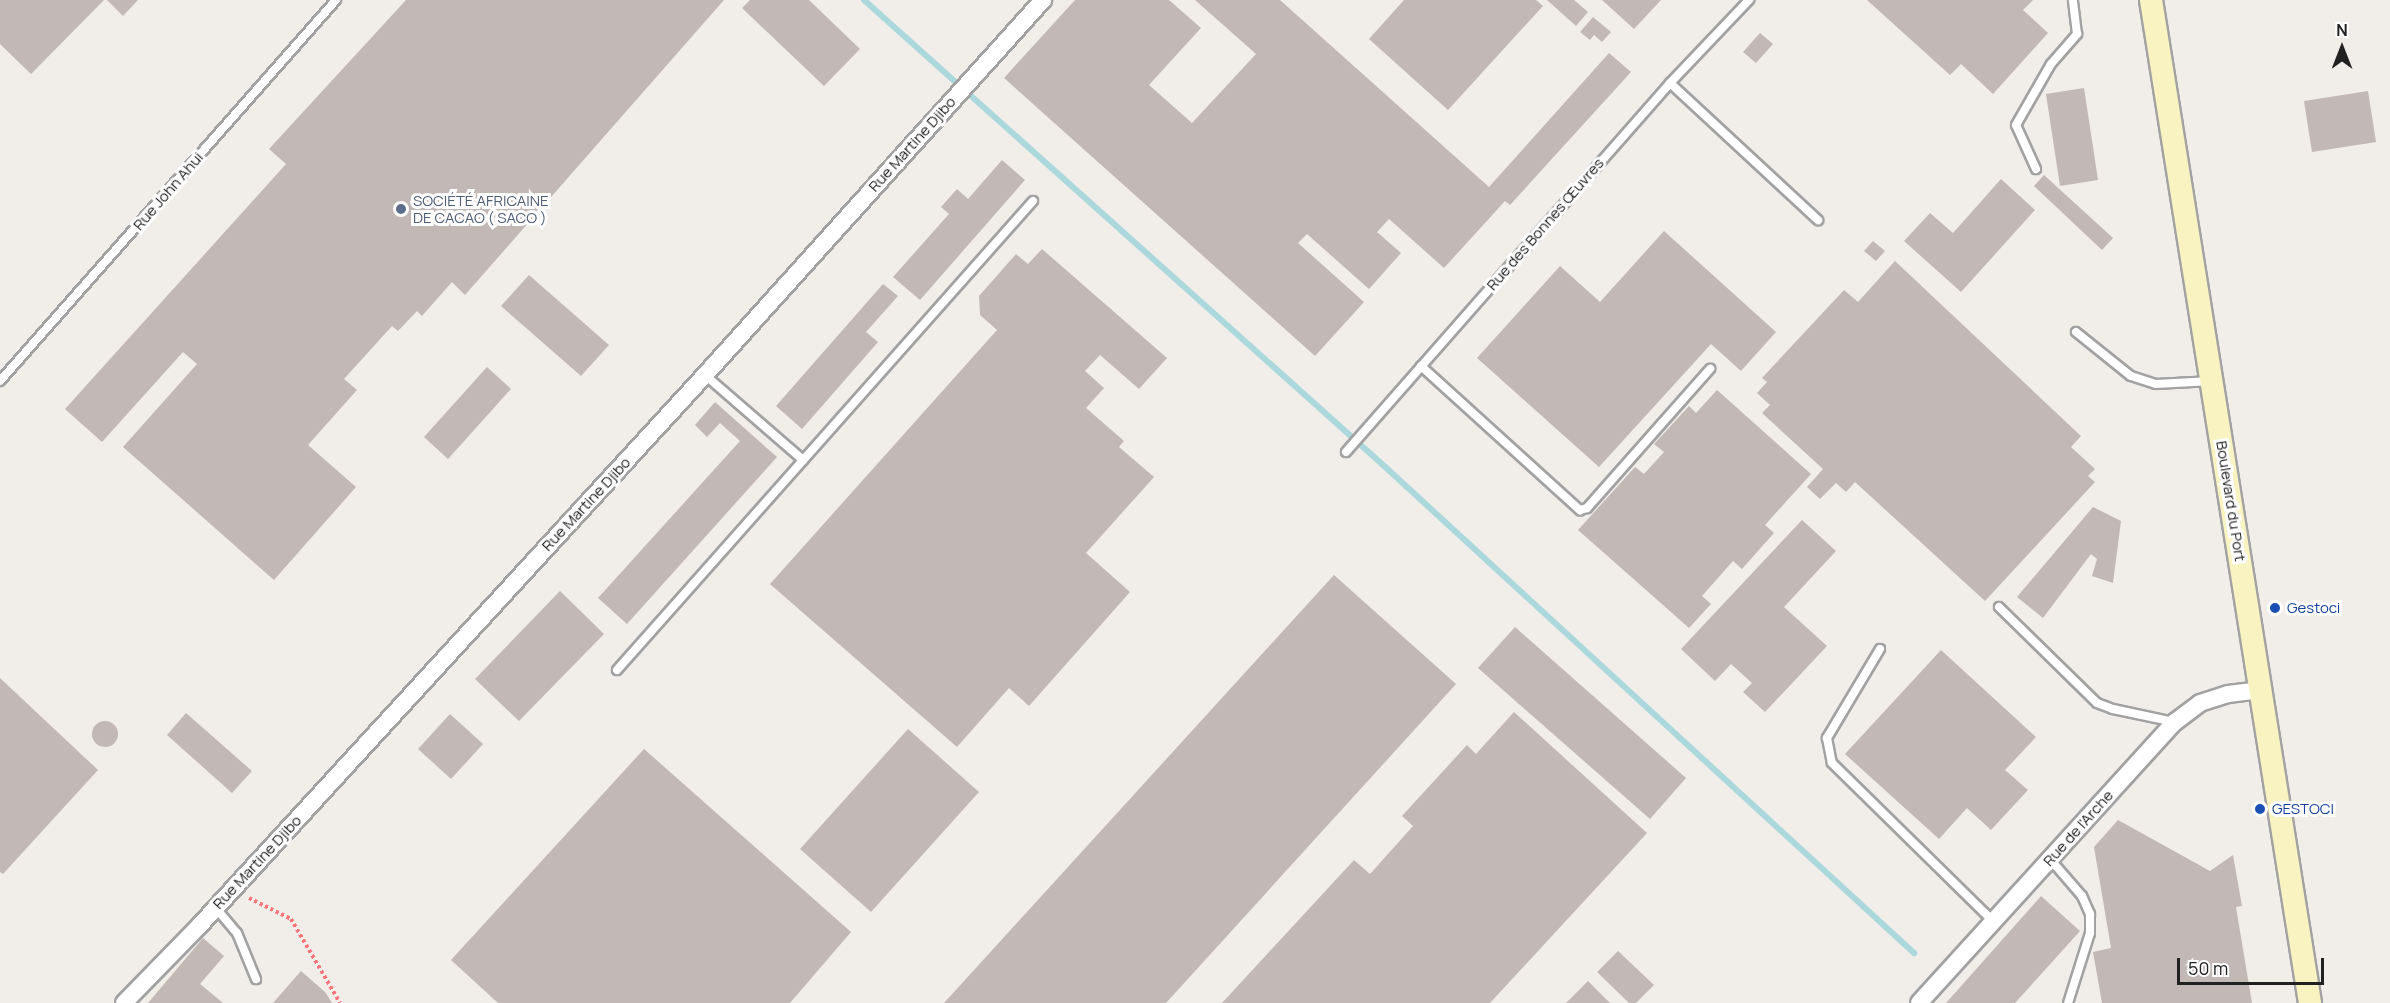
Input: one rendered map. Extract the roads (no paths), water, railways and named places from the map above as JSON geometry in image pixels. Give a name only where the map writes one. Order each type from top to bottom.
[{"type":"main road","name":"Boulevard du Port","points":[[2151,0],[2310,1003]]},
{"type":"street","name":"Rue Martine Djibo","points":[[124,1003],[232,889],[705,375],[1043,0]]},
{"type":"street","name":"Rue de l'Arche","points":[[1919,1003],[2175,722],[2200,703],[2260,690]]},
{"type":"lane","name":"Rue John Ahui","points":[[0,381],[336,0]]},
{"type":"lane","name":"Rue des Bonnes Œuvres","points":[[1346,452],[1670,82],[1749,0]]},
{"type":"lane","points":[[2036,169],[2016,125],[2051,64],[2077,34],[2073,0]]},
{"type":"lane","points":[[1670,82],[1818,220]]},
{"type":"lane","points":[[617,670],[1033,201]]},
{"type":"lane","points":[[2076,332],[2131,376],[2156,384],[2212,381]]},
{"type":"lane","points":[[1421,366],[1580,510],[1587,508],[1710,369]]},
{"type":"lane","points":[[705,375],[803,460]]},
{"type":"lane","points":[[1999,607],[2097,703],[2113,709],[2175,722]]},
{"type":"lane","points":[[1880,649],[1827,738],[1832,763],[1994,921]]},
{"type":"lane","points":[[2050,859],[2082,896],[2090,914],[2090,933],[2068,1003]]},
{"type":"lane","points":[[215,907],[237,933],[256,979]]},
{"type":"waterway","points":[[864,0],[1382,464],[1914,953]]},
{"type":"place","name":"SOCIÉTÉ AFRICAINE DE CACAO ( SACO )","points":[[401,209]]},
{"type":"place","name":"Gestoci","points":[[2275,608]]},
{"type":"place","name":"GESTOCI","points":[[2260,809]]}]
